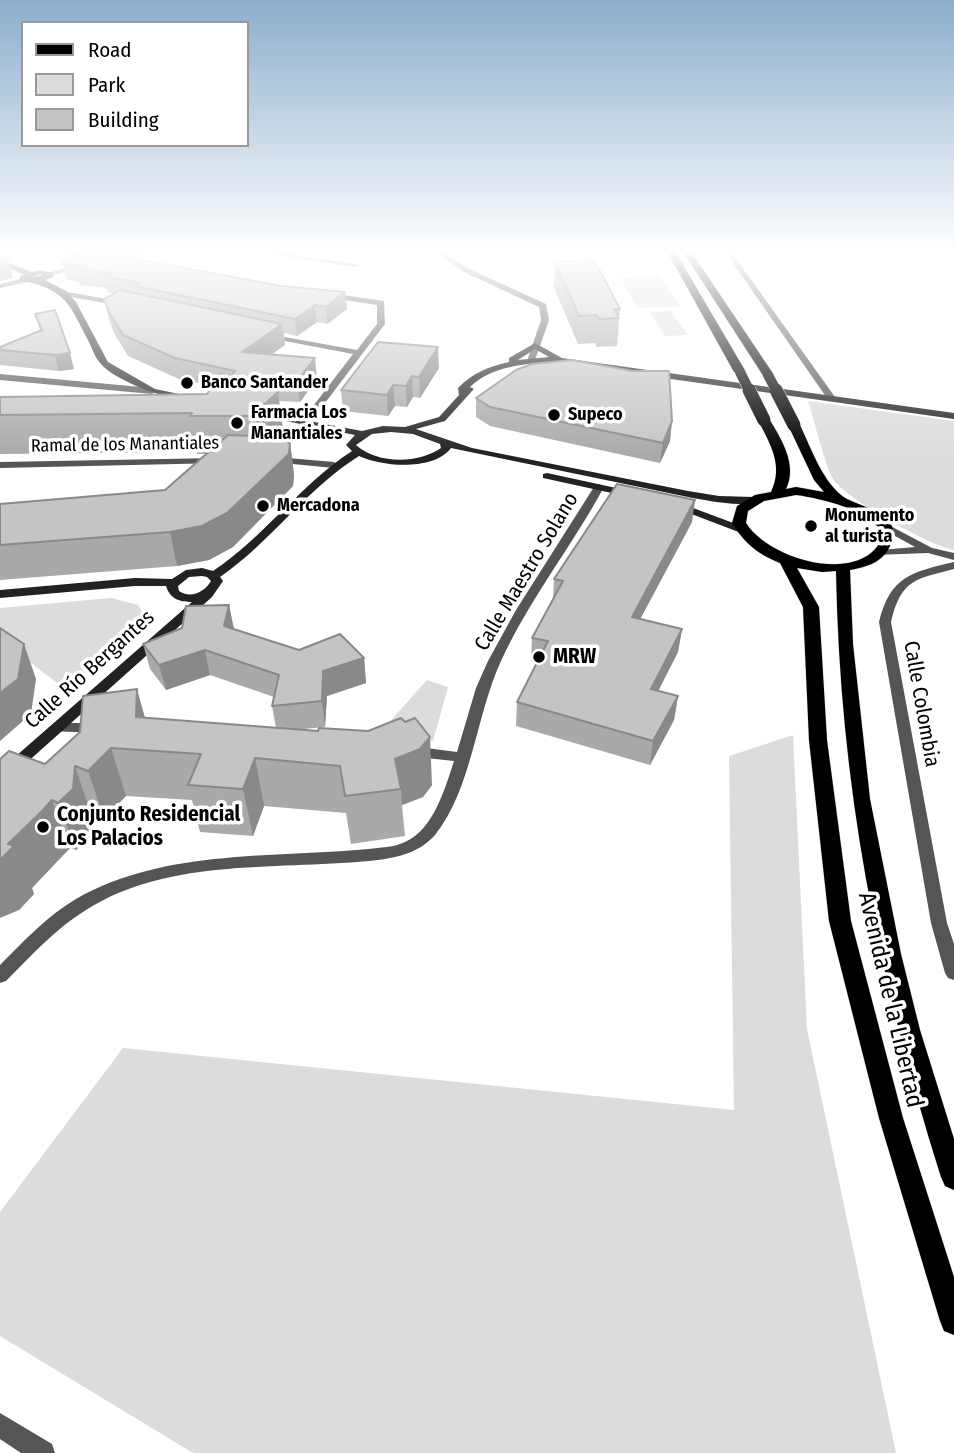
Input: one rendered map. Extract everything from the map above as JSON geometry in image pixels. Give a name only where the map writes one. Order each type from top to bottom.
[{"type":"main road","points":[[82,321],[105,365],[152,391],[203,401]]},
{"type":"main road","points":[[711,321],[740,372],[785,464],[785,480],[777,492]]},
{"type":"main road","points":[[732,321],[768,375],[821,480],[836,497]]},
{"type":"main road","points":[[463,394],[463,388],[469,382],[535,346],[565,363]]},
{"type":"main road","points":[[497,369],[531,360],[598,365],[953,416]]},
{"type":"main road","points":[[362,434],[351,445],[358,452],[397,461],[422,462],[433,458],[446,449],[439,431],[442,419],[463,394],[491,374],[527,366],[531,360]]},
{"type":"main road","points":[[483,381],[525,368],[565,363]]},
{"type":"main road","points":[[254,412],[362,434],[405,429],[442,419]]},
{"type":"main road","points":[[405,429],[444,441],[688,494],[719,499],[754,500]]},
{"type":"main road","points":[[213,576],[217,584],[208,594],[183,597],[171,590],[179,577],[193,572],[213,576],[239,561],[334,465],[358,452]]},
{"type":"main road","points":[[433,458],[459,457],[666,501],[740,529]]},
{"type":"main road","points":[[777,492],[816,493],[836,497],[858,505],[881,524],[886,541],[880,553],[865,562],[844,567],[806,566],[765,553],[749,542],[740,529],[738,518],[743,508],[754,500],[777,492]]},
{"type":"main road","name":"Avenida de la Libertad","points":[[787,562],[811,607],[818,740],[840,921],[891,1118],[954,1321]]},
{"type":"main road","name":"Avenida de la Libertad","points":[[844,567],[842,610],[853,740],[881,919],[938,1130],[954,1177]]},
{"type":"main road","points":[[0,594],[135,582],[173,583]]},
{"type":"main road","name":"Calle Río Bergantes","points":[[0,778],[208,594]]},
{"type":"street","points":[[306,422],[360,353],[381,321]]},
{"type":"street","points":[[531,360],[545,321]]},
{"type":"street","points":[[777,321],[832,399]]},
{"type":"street","points":[[261,335],[360,353]]},
{"type":"street","points":[[0,377],[152,391]]},
{"type":"street","name":"Ramal de los Manantiales","points":[[0,465],[230,460]]},
{"type":"street","points":[[257,460],[299,460],[334,465]]},
{"type":"street","name":"Calle Maestro Solano","points":[[0,976],[40,935],[81,904],[118,884],[166,871],[223,864],[346,857],[393,851],[415,844],[431,830],[442,811],[483,688],[502,644],[599,487]]},
{"type":"street","points":[[881,524],[928,550],[954,557]]},
{"type":"street","points":[[880,553],[928,550]]},
{"type":"street","name":"Calle Colombia","points":[[954,565],[919,575],[897,586],[889,602],[885,621],[939,923],[954,972]]},
{"type":"street","points":[[55,728],[113,727]]},
{"type":"street","points":[[401,757],[426,753],[460,757]]},
{"type":"street","points":[[0,1425],[43,1453]]},
{"type":"green space","points":[[656,321],[678,321],[688,335],[665,336]]},
{"type":"green space","points":[[808,401],[954,421],[954,550],[942,547],[889,520],[841,488],[830,472]]},
{"type":"green space","points":[[111,598],[138,605],[144,615],[135,629],[66,690],[0,639],[0,608]]},
{"type":"green space","points":[[427,680],[448,687],[433,741],[390,747],[384,728]]},
{"type":"green space","points":[[793,735],[807,1029],[896,1453],[193,1453],[0,1336],[0,1212],[123,1048],[734,1110],[729,756]]},
{"type":"building","points":[[38,321],[59,321],[70,353],[55,355],[0,350],[0,347],[42,330]]},
{"type":"building","points":[[114,321],[267,321],[282,324],[242,352],[315,358],[297,381],[241,378],[231,376],[235,371],[175,358],[123,335]]},
{"type":"building","points":[[378,342],[438,347],[419,377],[412,376],[406,386],[393,385],[387,395],[341,390]]},
{"type":"building","points":[[572,360],[633,371],[669,371],[672,421],[663,443],[490,407],[476,398],[516,370],[532,364]]},
{"type":"building","points":[[220,374],[252,380],[278,392],[251,416],[190,416],[192,413],[0,415],[0,397],[207,394]]},
{"type":"building","points":[[228,435],[277,437],[290,443],[289,454],[227,513],[202,526],[170,532],[0,545],[0,504],[165,490]]},
{"type":"building","points":[[617,484],[695,500],[632,617],[682,629],[651,689],[678,696],[653,741],[517,702],[548,641],[532,638],[563,581],[554,579]]},
{"type":"building","points":[[229,605],[224,626],[299,650],[340,634],[364,658],[323,671],[322,701],[272,706],[279,675],[205,650],[159,665],[143,644],[182,628],[186,606]]},
{"type":"building","points":[[0,628],[24,644],[18,679],[0,693]]},
{"type":"building","points":[[137,689],[136,717],[318,731],[319,728],[368,731],[401,718],[405,722],[415,718],[430,737],[420,749],[395,759],[401,789],[345,796],[340,766],[255,758],[243,789],[188,785],[201,754],[111,748],[88,771],[75,766],[73,789],[58,803],[52,800],[8,844],[14,846],[0,860],[0,759],[9,751],[45,764],[80,732],[83,696]]},
{"type":"place","name":"Banco Santander","points":[[187,383]]},
{"type":"place","name":"Supeco","points":[[554,415]]},
{"type":"place","name":"Farmacia Los Manantiales","points":[[237,423]]},
{"type":"place","name":"Mercadona","points":[[263,506]]},
{"type":"place","name":"Monumento al turista","points":[[811,526]]},
{"type":"place","name":"MRW","points":[[539,657]]},
{"type":"place","name":"Conjunto Residencial Los Palacios","points":[[43,827]]}]
